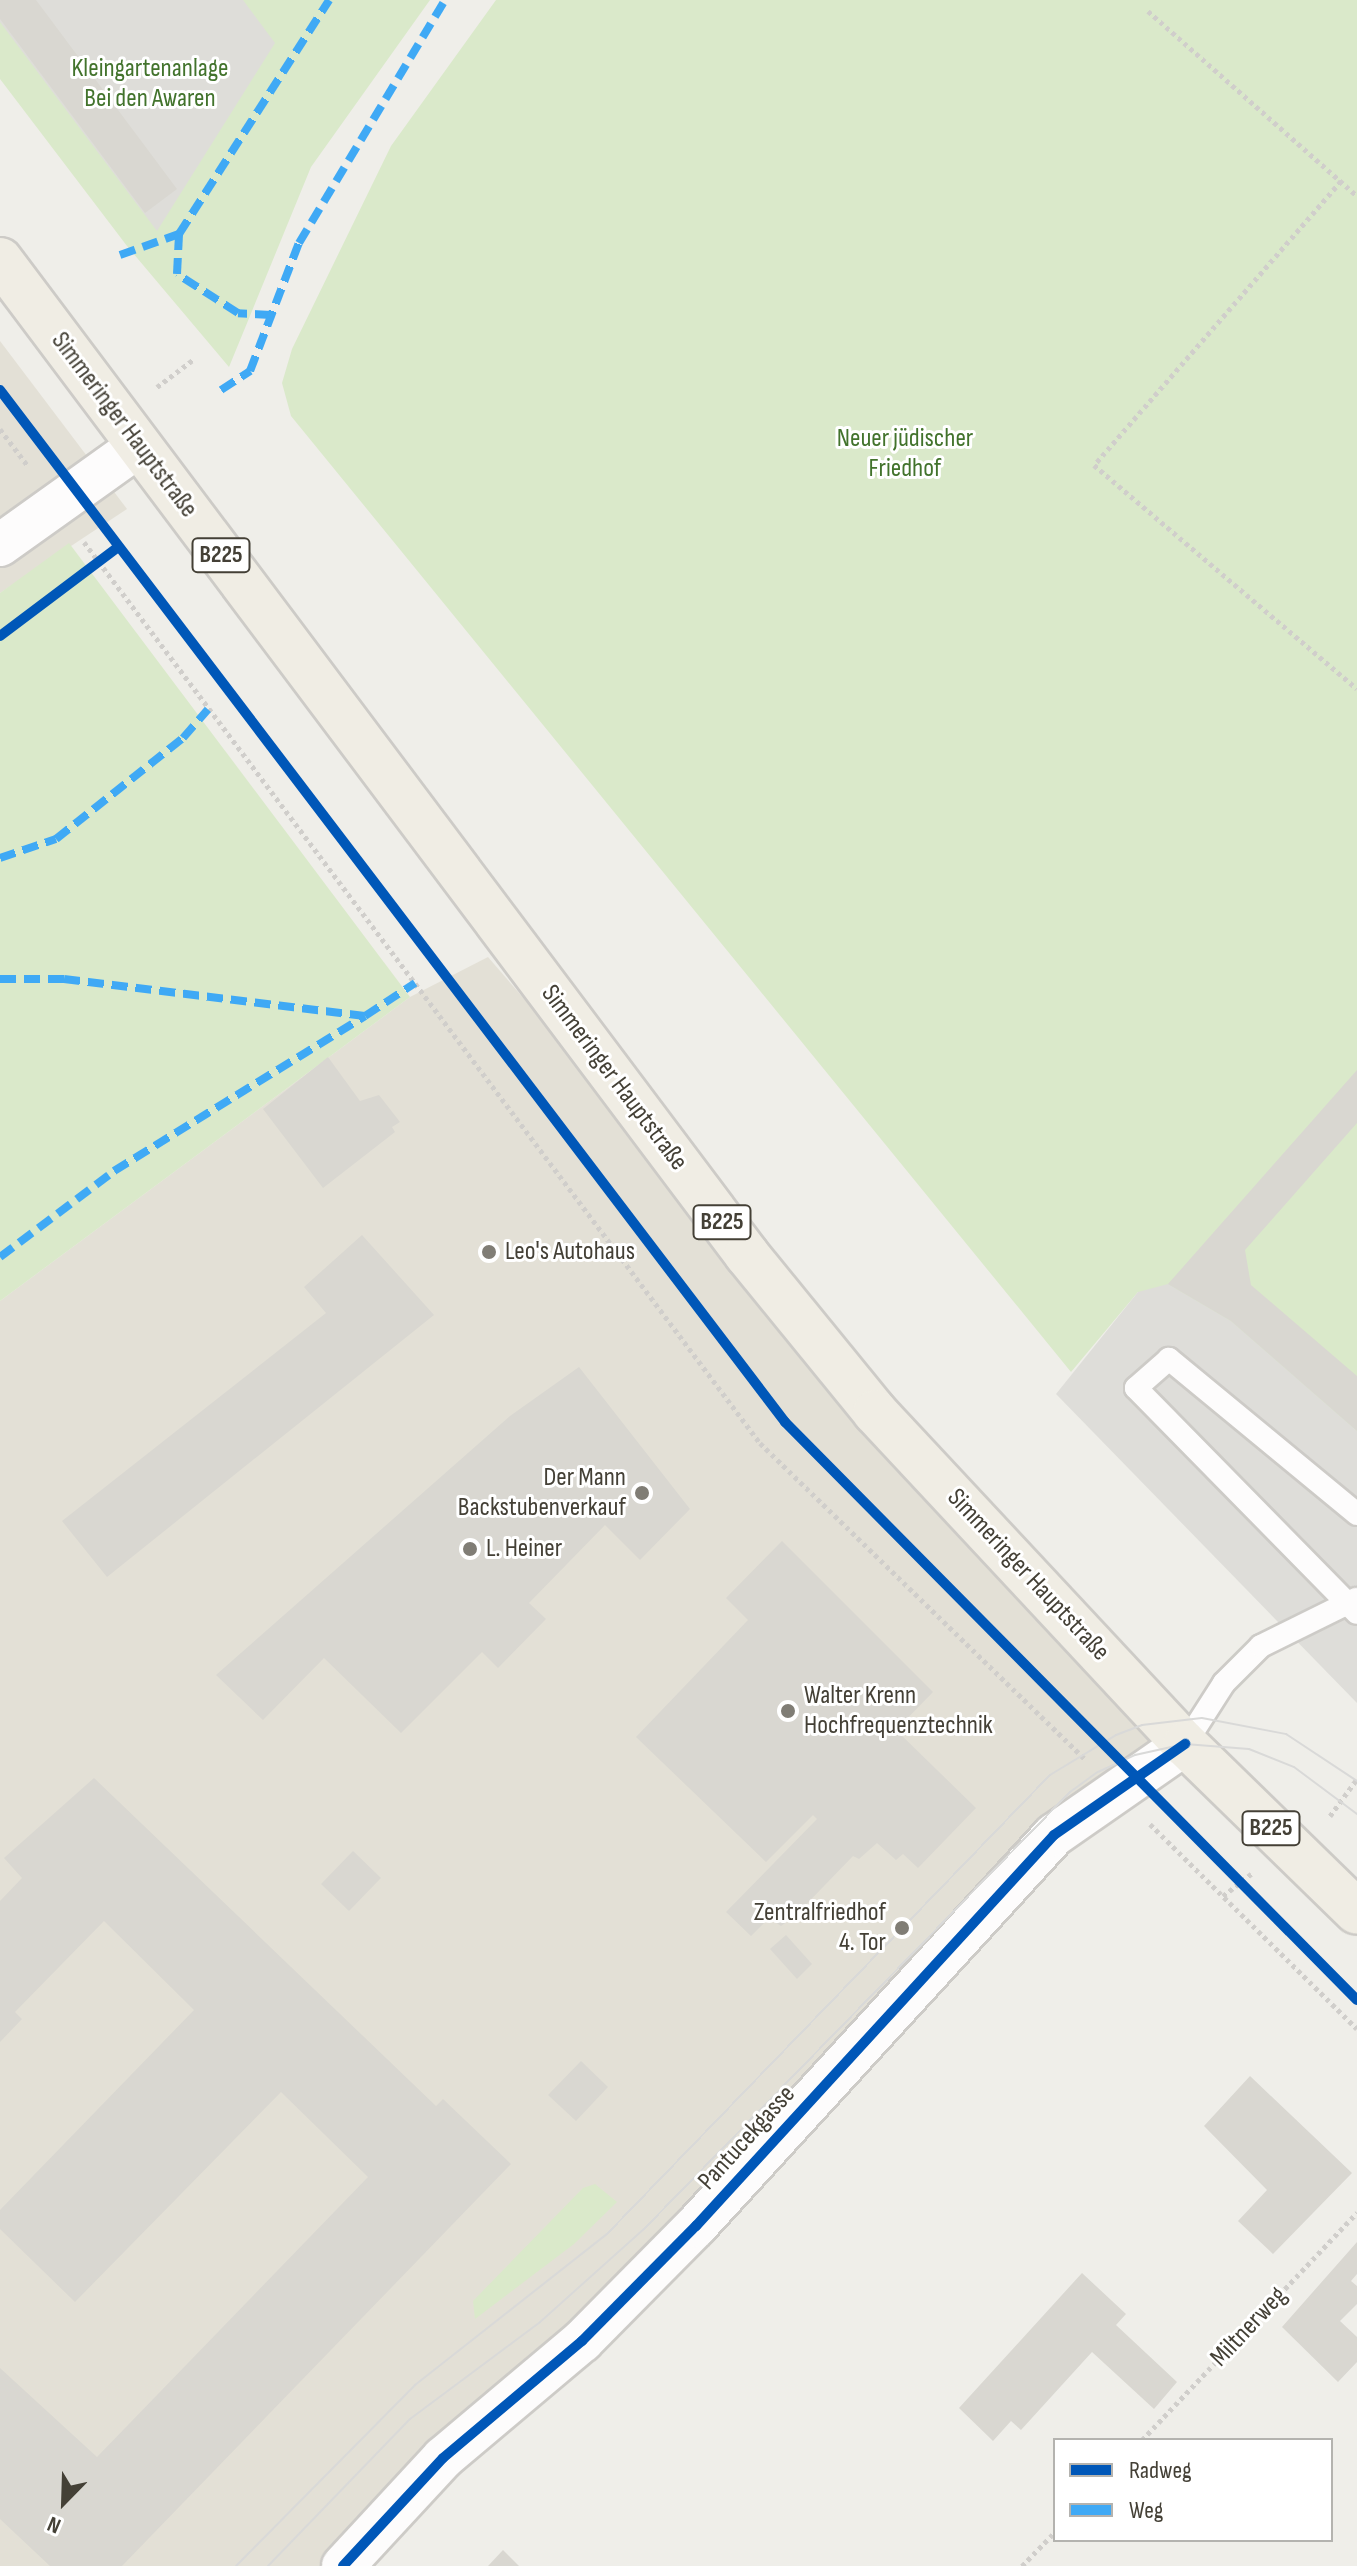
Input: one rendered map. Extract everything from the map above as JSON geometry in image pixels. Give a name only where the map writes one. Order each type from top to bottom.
[{"type":"main road","name":"Simmeringer Hauptstraße","points":[[0,260],[747,1255],[875,1412],[1185,1744],[1357,1912]]},
{"type":"street","points":[[0,545],[139,446]]},
{"type":"street","name":"Pantucekgasse","points":[[343,2566],[443,2458],[624,2300],[1054,1835],[1116,1789],[1185,1744]]},
{"type":"lane","points":[[1185,1744],[1224,1683],[1261,1646],[1354,1605],[1136,1388],[1169,1359],[1357,1514]]},
{"type":"path","points":[[1148,11],[1357,196]]},
{"type":"path","points":[[1341,181],[1094,465],[1357,689]]},
{"type":"path","points":[[0,429],[760,1443],[1116,1789],[1357,2029]]},
{"type":"path","points":[[1330,1816],[1357,1779]]},
{"type":"path","points":[[1230,1873],[1251,1894]]},
{"type":"path","points":[[1022,2566],[1053,2534]]},
{"type":"shaded area","name":"Kleingartenanlage Bei den Awaren","points":[[0,0],[243,0],[275,43],[157,231],[0,22]]},
{"type":"shaded area","points":[[0,341],[127,509],[0,593]]},
{"type":"shaded area","points":[[488,957],[1160,1736],[898,2021],[371,2566],[0,2566],[0,1301],[410,997]]},
{"type":"shaded area","points":[[1168,1284],[1231,1321],[1357,1431],[1357,1703],[1056,1394],[1138,1292]]},
{"type":"green space","points":[[0,0],[430,0],[311,167],[229,367],[127,246],[0,79]]},
{"type":"green space","name":"Neuer jüdischer Friedhof","points":[[496,0],[1357,0],[1357,1431],[1138,1292],[1071,1372],[291,416],[282,383],[292,349],[391,146]]},
{"type":"green space","points":[[69,543],[410,997],[0,1301],[0,593]]},
{"type":"green space","points":[[595,2184],[617,2202],[574,2244],[475,2319],[473,2301],[583,2188]]},
{"type":"building","points":[[0,0],[36,0],[177,189],[145,213],[0,19]]},
{"type":"building","points":[[328,1057],[360,1101],[379,1095],[400,1122],[392,1127],[395,1132],[323,1188],[263,1109]]},
{"type":"building","points":[[1357,1070],[1357,1123],[1245,1250],[1251,1285],[1357,1376],[1357,1431],[1231,1321],[1168,1284]]},
{"type":"building","points":[[362,1235],[434,1315],[107,1577],[62,1521],[326,1313],[304,1287]]},
{"type":"building","name":"L. Heiner","points":[[579,1367],[690,1509],[640,1560],[605,1525],[529,1603],[546,1619],[498,1668],[482,1652],[401,1733],[324,1658],[263,1720],[216,1675],[510,1416]]},
{"type":"building","name":"Walter Krenn Hochfrequenztechnik","points":[[782,1541],[933,1692],[896,1730],[976,1808],[918,1868],[903,1854],[896,1860],[877,1843],[859,1859],[853,1856],[795,1916],[781,1926],[769,1918],[751,1936],[726,1912],[817,1819],[813,1815],[766,1862],[636,1737],[748,1620],[726,1598]]},
{"type":"building","points":[[94,1778],[436,2106],[443,2099],[511,2164],[122,2566],[50,2566],[0,2519],[0,2368],[97,2457],[368,2177],[281,2092],[75,2302],[0,2229],[0,2210],[194,2010],[104,1921],[15,2012],[22,2019],[0,2042],[0,1901],[22,1878],[4,1858]]},
{"type":"building","points":[[353,1851],[381,1878],[349,1911],[321,1884]]},
{"type":"building","points":[[786,1935],[812,1964],[797,1979],[770,1949]]},
{"type":"building","points":[[581,2061],[608,2087],[576,2121],[548,2095]]},
{"type":"building","points":[[1250,2076],[1352,2173],[1273,2254],[1238,2221],[1267,2190],[1204,2126]]},
{"type":"building","points":[[1357,2242],[1357,2274],[1351,2281],[1357,2286],[1357,2304],[1340,2321],[1357,2337],[1357,2362],[1338,2382],[1282,2327]]},
{"type":"building","points":[[1082,2273],[1126,2314],[1116,2325],[1177,2382],[1154,2409],[1092,2352],[1021,2430],[1011,2421],[993,2441],[959,2408]]},
{"type":"building","points":[[503,2550],[519,2566],[488,2566]]},
{"type":"tram line","points":[[236,2566],[415,2385],[607,2234],[1050,1775],[1116,1735],[1142,1725],[1202,1718],[1286,1734],[1357,1781]]},
{"type":"tram line","points":[[268,2566],[410,2419],[540,2322],[643,2230],[1070,1792],[1098,1772],[1135,1755],[1185,1744],[1249,1749],[1294,1767],[1357,1814]]},
{"type":"marked path","points":[[271,315],[238,313],[177,274],[179,234],[329,0]]},
{"type":"marked path","points":[[221,390],[250,371],[299,243],[445,0]]},
{"type":"marked path","points":[[120,255],[179,234]]},
{"type":"marked path","points":[[0,858],[56,839],[183,738],[208,709]]},
{"type":"marked path","points":[[0,979],[64,979],[365,1016],[415,983]]},
{"type":"marked path","points":[[0,1257],[114,1171],[365,1016]]},
{"type":"cycle path","points":[[0,390],[785,1422],[1357,2000]]},
{"type":"cycle path","points":[[0,636],[118,547]]},
{"type":"cycle path","points":[[343,2566],[443,2458],[582,2341],[696,2226],[1054,1835],[1185,1744]]},
{"type":"place","name":"Leo's Autohaus","points":[[489,1252]]},
{"type":"place","name":"Der Mann Backstubenverkauf","points":[[642,1493]]},
{"type":"place","name":"L. Heiner","points":[[470,1549]]},
{"type":"place","name":"Walter Krenn Hochfrequenztechnik","points":[[788,1711]]},
{"type":"place","name":"Zentralfriedhof 4. Tor","points":[[902,1928]]}]
